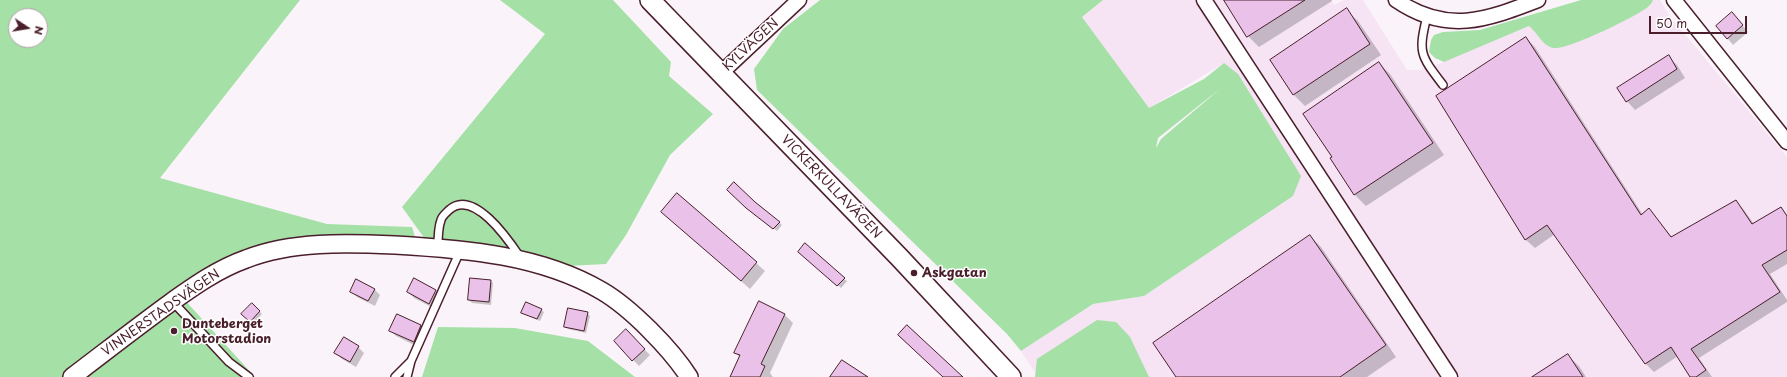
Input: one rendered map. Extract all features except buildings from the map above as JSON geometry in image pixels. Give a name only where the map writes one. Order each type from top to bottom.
[{"type":"main road","name":"VICKERKULLAVÄGEN","points":[[650,0],[899,257],[1011,377]]},
{"type":"street","name":"KYLVÄGEN","points":[[721,73],[800,0]]},
{"type":"street","points":[[1204,0],[1450,377]]},
{"type":"street","points":[[1396,0],[1427,16],[1450,21],[1478,20],[1507,12],[1538,0]]},
{"type":"street","points":[[1674,0],[1787,142]]},
{"type":"street","name":"VINNERSTADSVÄGEN","points":[[72,377],[173,302],[223,268],[246,259],[271,252],[298,247],[357,243],[460,250],[522,260],[569,275],[603,291],[622,304],[641,321],[689,377]]},
{"type":"lane","points":[[1427,16],[1421,46],[1422,55],[1443,85]]},
{"type":"lane","points":[[438,248],[441,220],[452,207],[460,204],[471,206],[484,215],[511,244],[522,260]]},
{"type":"lane","points":[[406,377],[411,361],[460,250]]},
{"type":"lane","points":[[173,302],[229,362],[249,377]]},
{"type":"lane","points":[[395,377],[411,361]]},
{"type":"shaded area","points":[[1103,0],[1331,0],[1334,5],[1344,0],[1363,0],[1407,70],[1421,70],[1439,64],[1529,26],[1536,31],[1544,43],[1649,7],[1653,0],[1660,0],[1669,15],[1787,157],[1787,377],[1038,377],[1021,351],[1093,304],[1144,296],[1293,196],[1224,63],[1149,108],[1082,17]]},
{"type":"green space","points":[[0,0],[300,0],[160,178],[327,224],[412,227],[418,247],[263,253],[182,297],[255,377],[0,377]]},
{"type":"green space","points":[[500,0],[613,0],[671,62],[669,76],[713,114],[670,155],[626,235],[606,264],[547,267],[430,246],[402,207],[545,34]]},
{"type":"green space","points":[[820,0],[1103,0],[1082,17],[1149,108],[1204,79],[1224,63],[1238,74],[1301,176],[1293,196],[1144,296],[1093,304],[1021,351],[1007,334],[757,90],[754,69],[783,29]],"holes":[[[1221,88],[1161,139],[1156,148],[1158,138]]]},
{"type":"green space","points":[[1581,0],[1653,0],[1648,7],[1630,18],[1586,39],[1562,47],[1550,47],[1543,42],[1529,26],[1444,62],[1435,58],[1429,52],[1431,40],[1434,35],[1443,32],[1480,30]]},
{"type":"green space","points":[[1097,320],[1116,322],[1130,337],[1149,377],[1035,377],[1037,359]]},
{"type":"green space","points":[[438,327],[515,328],[588,341],[635,377],[422,377]]},
{"type":"place","name":"Askgatan","points":[[914,273]]},
{"type":"place","name":"Dunteberget Motorstadion","points":[[174,331]]}]
